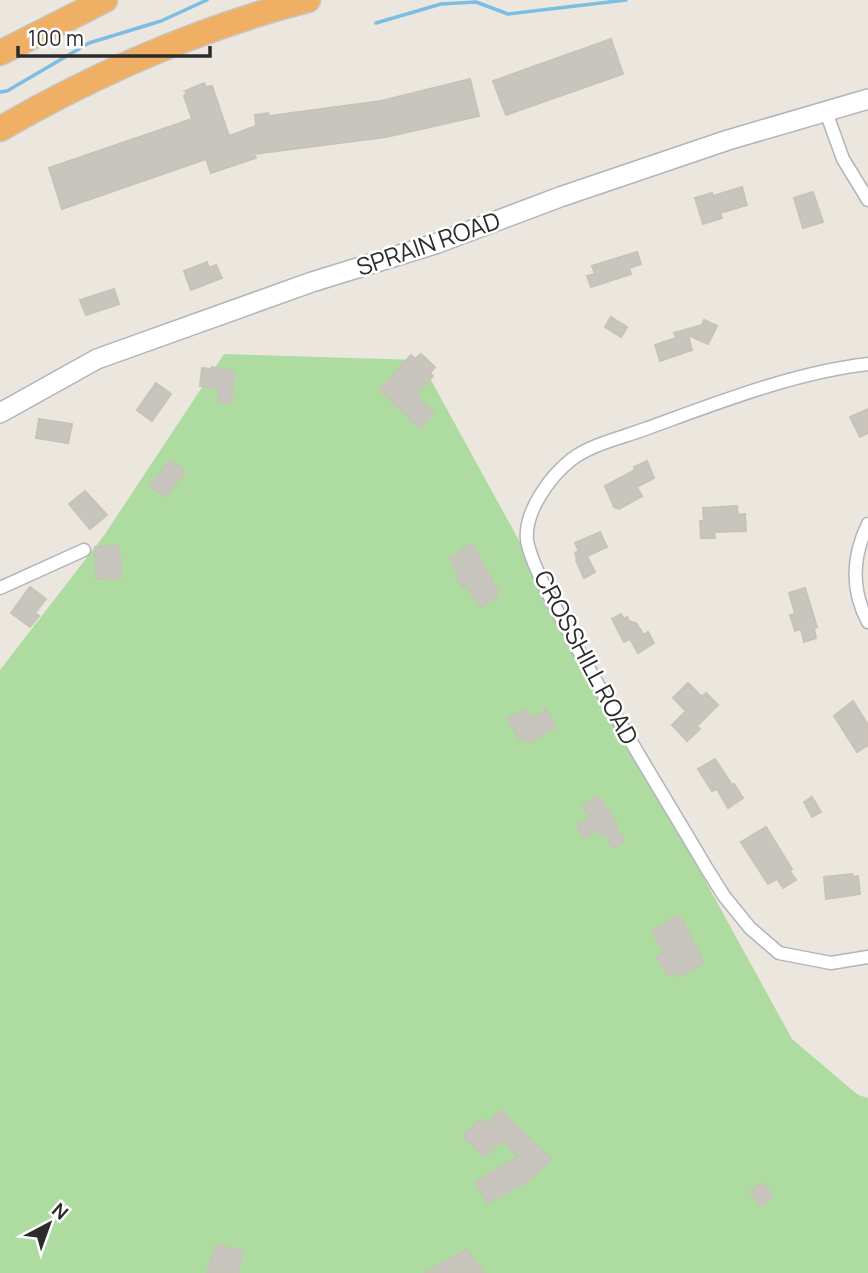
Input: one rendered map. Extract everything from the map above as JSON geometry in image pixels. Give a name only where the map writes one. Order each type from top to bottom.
[{"type":"highway","points":[[0,53],[105,0]]},
{"type":"highway","points":[[0,129],[77,87],[163,48],[251,16],[308,0]]},
{"type":"street","name":"SPRAIN ROAD","points":[[0,413],[97,359],[312,282],[435,244],[559,197],[728,140],[868,99]]},
{"type":"street","points":[[826,111],[843,159],[868,200]]},
{"type":"street","name":"CROSSHILL ROAD","points":[[868,364],[841,367],[726,399],[596,447],[572,459],[555,476],[537,501],[529,521],[527,540],[552,603],[579,652],[724,897],[750,928],[779,953],[831,964],[868,957]]},
{"type":"street","points":[[868,524],[858,548],[854,577],[859,607],[868,622]]},
{"type":"street","points":[[0,588],[83,550]]},
{"type":"green space","points":[[224,354],[420,360],[792,1039],[858,1095],[868,1098],[868,1273],[0,1273],[0,670],[105,534]]},
{"type":"building","points":[[611,39],[623,74],[506,115],[493,81]]},
{"type":"building","points":[[470,79],[479,116],[386,137],[254,154],[256,158],[211,173],[206,159],[62,209],[49,168],[192,119],[184,96],[187,93],[185,91],[204,83],[206,87],[212,86],[229,136],[256,126],[255,115],[268,113],[269,116],[381,101]]},
{"type":"building","points":[[742,187],[747,205],[720,213],[722,218],[703,224],[695,198],[712,193],[713,196]]},
{"type":"building","points":[[813,192],[823,222],[803,228],[794,198]]},
{"type":"building","points":[[637,252],[641,264],[629,268],[631,274],[591,287],[587,276],[595,274],[592,266]]},
{"type":"building","points":[[207,262],[209,268],[216,265],[222,278],[191,290],[184,271]]},
{"type":"building","points":[[114,289],[119,304],[86,315],[80,300]]},
{"type":"building","points":[[611,317],[627,327],[621,337],[605,327]]},
{"type":"building","points":[[704,320],[717,326],[708,344],[688,335],[692,350],[660,361],[655,345],[676,338],[674,333],[702,325]]},
{"type":"building","points":[[421,354],[435,367],[430,373],[433,376],[416,395],[434,412],[420,428],[380,390],[411,355],[415,359]]},
{"type":"building","points":[[212,367],[234,372],[231,403],[218,401],[219,388],[200,386],[202,368]]},
{"type":"building","points":[[156,383],[171,394],[152,421],[137,410]]},
{"type":"building","points":[[868,409],[868,433],[860,437],[850,417]]},
{"type":"building","points":[[39,419],[72,424],[68,443],[36,438]]},
{"type":"building","points":[[170,460],[185,472],[165,497],[150,486]]},
{"type":"building","points":[[647,461],[654,478],[637,487],[642,496],[619,509],[614,507],[605,486]]},
{"type":"building","points":[[85,491],[107,515],[90,529],[69,504]]},
{"type":"building","points":[[737,506],[738,515],[745,514],[746,531],[714,532],[715,538],[701,538],[700,521],[704,521],[703,508]]},
{"type":"building","points":[[600,532],[607,547],[587,556],[595,572],[584,578],[576,560],[575,553],[579,551],[575,543]]},
{"type":"building","points":[[472,544],[498,591],[498,596],[481,607],[465,585],[462,587],[456,576],[459,575],[449,558]]},
{"type":"building","points":[[119,546],[121,578],[96,579],[95,547]]},
{"type":"building","points":[[30,587],[46,599],[35,613],[39,616],[30,627],[11,613]]},
{"type":"building","points":[[805,588],[817,627],[814,628],[816,638],[804,642],[801,629],[795,631],[790,615],[795,614],[789,593]]},
{"type":"building","points":[[621,614],[624,619],[627,617],[629,621],[636,623],[644,635],[648,632],[654,643],[638,653],[630,639],[624,642],[612,619]]},
{"type":"building","points":[[688,683],[702,697],[706,693],[718,705],[697,726],[700,729],[687,741],[672,725],[686,711],[673,698]]},
{"type":"building","points":[[853,701],[868,725],[868,745],[857,752],[834,716]]},
{"type":"building","points":[[527,710],[532,719],[546,710],[556,727],[528,743],[524,738],[520,740],[507,718]]},
{"type":"building","points":[[715,759],[743,798],[728,808],[717,789],[712,791],[698,769]]},
{"type":"building","points":[[598,796],[625,840],[614,848],[605,834],[602,835],[598,829],[585,838],[577,826],[590,817],[582,806]]},
{"type":"building","points":[[812,797],[821,812],[812,817],[804,802]]},
{"type":"building","points":[[766,827],[796,880],[783,888],[777,879],[768,884],[741,842]]},
{"type":"building","points":[[852,874],[853,877],[858,876],[860,894],[826,899],[824,877]]},
{"type":"building","points":[[679,915],[704,963],[679,977],[676,971],[668,976],[657,957],[664,953],[652,931]]},
{"type":"building","points":[[501,1111],[551,1159],[531,1179],[488,1203],[475,1182],[518,1157],[502,1140],[485,1157],[463,1136],[481,1119],[486,1125]]},
{"type":"building","points":[[763,1183],[773,1197],[760,1206],[750,1192]]},
{"type":"building","points":[[216,1245],[243,1251],[238,1273],[207,1273]]},
{"type":"building","points":[[467,1249],[484,1273],[425,1273]]},
{"type":"waterway","points":[[0,92],[7,91],[89,43],[161,21],[207,0]]},
{"type":"waterway","points":[[376,23],[441,4],[476,2],[508,14],[626,0]]}]
